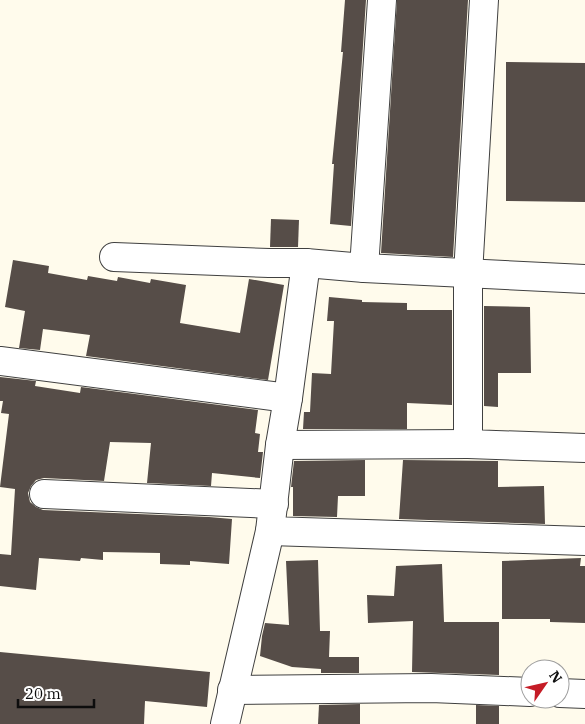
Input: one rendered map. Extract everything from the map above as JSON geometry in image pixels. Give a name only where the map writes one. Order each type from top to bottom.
[{"type":"street","points":[[364,268],[382,0]]},
{"type":"street","points":[[468,444],[468,274],[484,0]]},
{"type":"street","points":[[114,257],[306,263],[468,274],[585,279]]},
{"type":"street","points":[[225,724],[270,531],[280,445],[306,263]]},
{"type":"street","points":[[0,361],[288,398]]},
{"type":"street","points":[[280,445],[468,444],[585,448]]},
{"type":"street","points":[[44,494],[274,504]]},
{"type":"street","points":[[270,531],[585,542]]},
{"type":"street","points":[[232,690],[431,688],[520,692]]},
{"type":"street","points":[[570,694],[585,694]]},
{"type":"building","points":[[345,0],[366,0],[351,226],[330,224],[334,164],[332,164],[343,52],[341,52]]},
{"type":"building","points":[[397,0],[468,0],[453,257],[381,253]]},
{"type":"building","points":[[506,62],[585,63],[585,202],[506,201]]},
{"type":"building","points":[[271,219],[299,220],[298,247],[270,247]]},
{"type":"building","points":[[13,260],[49,266],[48,273],[87,280],[88,276],[117,281],[118,277],[150,283],[151,279],[186,285],[180,323],[240,333],[249,279],[284,285],[268,380],[86,356],[90,335],[43,329],[40,350],[19,348],[25,311],[5,307]]},
{"type":"building","points":[[329,297],[362,300],[362,302],[407,303],[407,310],[452,310],[452,405],[407,403],[407,429],[303,429],[304,412],[310,412],[312,373],[331,374],[334,321],[327,321]]},
{"type":"building","points":[[484,306],[530,307],[531,373],[498,373],[498,407],[484,406]]},
{"type":"building","points":[[0,377],[36,381],[35,386],[80,393],[81,387],[258,410],[255,433],[260,434],[258,452],[263,452],[260,478],[212,473],[211,486],[147,483],[151,443],[110,442],[104,481],[44,478],[36,480],[28,493],[30,502],[43,510],[232,519],[229,564],[190,561],[190,565],[160,564],[160,553],[103,552],[103,560],[81,558],[80,561],[39,558],[36,590],[0,586],[0,554],[11,555],[15,489],[0,487],[9,414],[1,413],[3,401],[0,401]]},
{"type":"building","points":[[365,460],[365,496],[338,496],[337,517],[293,516],[293,487],[291,487],[294,461]]},
{"type":"building","points":[[403,460],[498,461],[498,487],[544,486],[545,524],[399,519]]},
{"type":"building","points":[[581,558],[580,566],[585,566],[585,623],[550,622],[550,619],[502,619],[502,561]]},
{"type":"building","points":[[318,560],[320,631],[330,631],[329,657],[359,657],[359,673],[321,673],[321,669],[292,667],[260,656],[265,623],[289,625],[286,561]]},
{"type":"building","points":[[442,564],[444,622],[499,622],[499,675],[412,672],[413,621],[368,623],[367,595],[394,596],[396,566]]},
{"type":"building","points":[[0,652],[210,672],[207,707],[145,701],[144,724],[0,724]]},
{"type":"building","points":[[360,704],[360,724],[318,724],[319,705]]},
{"type":"building","points":[[476,705],[499,706],[499,724],[476,724]]}]
